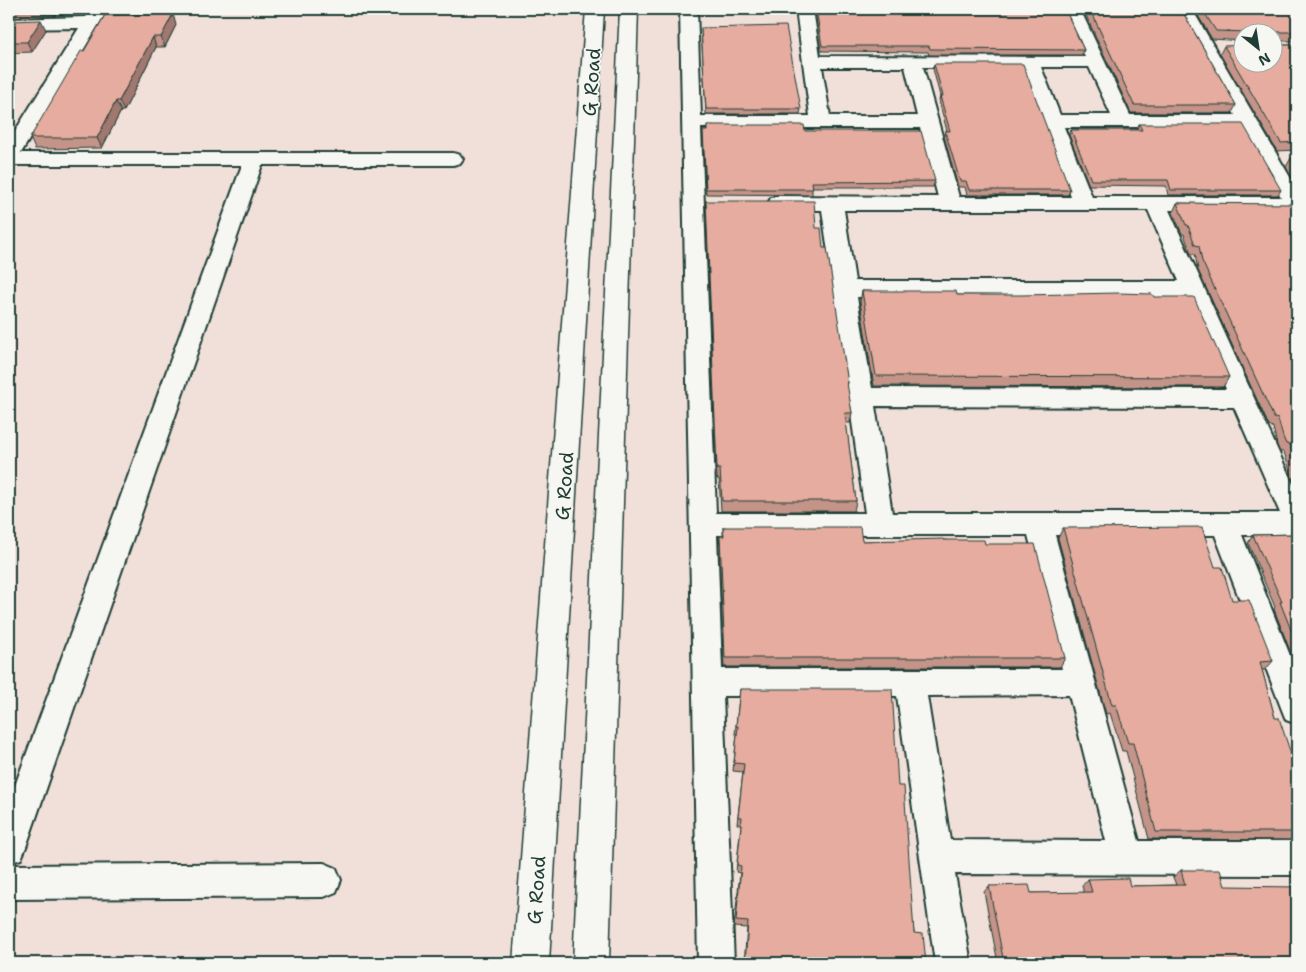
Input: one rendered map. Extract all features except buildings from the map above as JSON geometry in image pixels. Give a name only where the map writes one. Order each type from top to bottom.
[{"type":"street","name":"G Road","points":[[531,963],[595,9]]},
{"type":"street","name":"G Road","points":[[591,963],[629,9]]},
{"type":"street","points":[[688,9],[691,122],[703,204],[703,524],[716,963]]},
{"type":"street","points":[[804,9],[821,122]]},
{"type":"street","points":[[1072,9],[1123,121]]},
{"type":"street","points":[[762,204],[1296,206],[1279,158],[1248,121],[1215,46],[1184,9]]},
{"type":"street","points":[[9,24],[95,15]]},
{"type":"street","points":[[9,158],[95,15]]},
{"type":"street","points":[[812,62],[1096,62]]},
{"type":"street","points":[[913,62],[950,204]]},
{"type":"street","points":[[1030,62],[1084,204]]},
{"type":"street","points":[[1052,121],[1248,121]]},
{"type":"street","points":[[691,122],[929,122]]},
{"type":"street","points":[[9,158],[453,159]]},
{"type":"street","points":[[9,847],[254,159]]},
{"type":"street","points":[[832,204],[880,524]]},
{"type":"street","points":[[703,524],[1297,523],[1156,204]]},
{"type":"street","points":[[844,289],[1194,289]]},
{"type":"street","points":[[861,397],[1242,398]]},
{"type":"street","points":[[1039,524],[1127,858]]},
{"type":"street","points":[[1224,524],[1294,693]]},
{"type":"street","points":[[708,682],[1080,682]]},
{"type":"street","points":[[910,682],[953,963]]},
{"type":"street","points":[[936,857],[1297,858]]},
{"type":"street","points":[[9,882],[324,880]]}]
